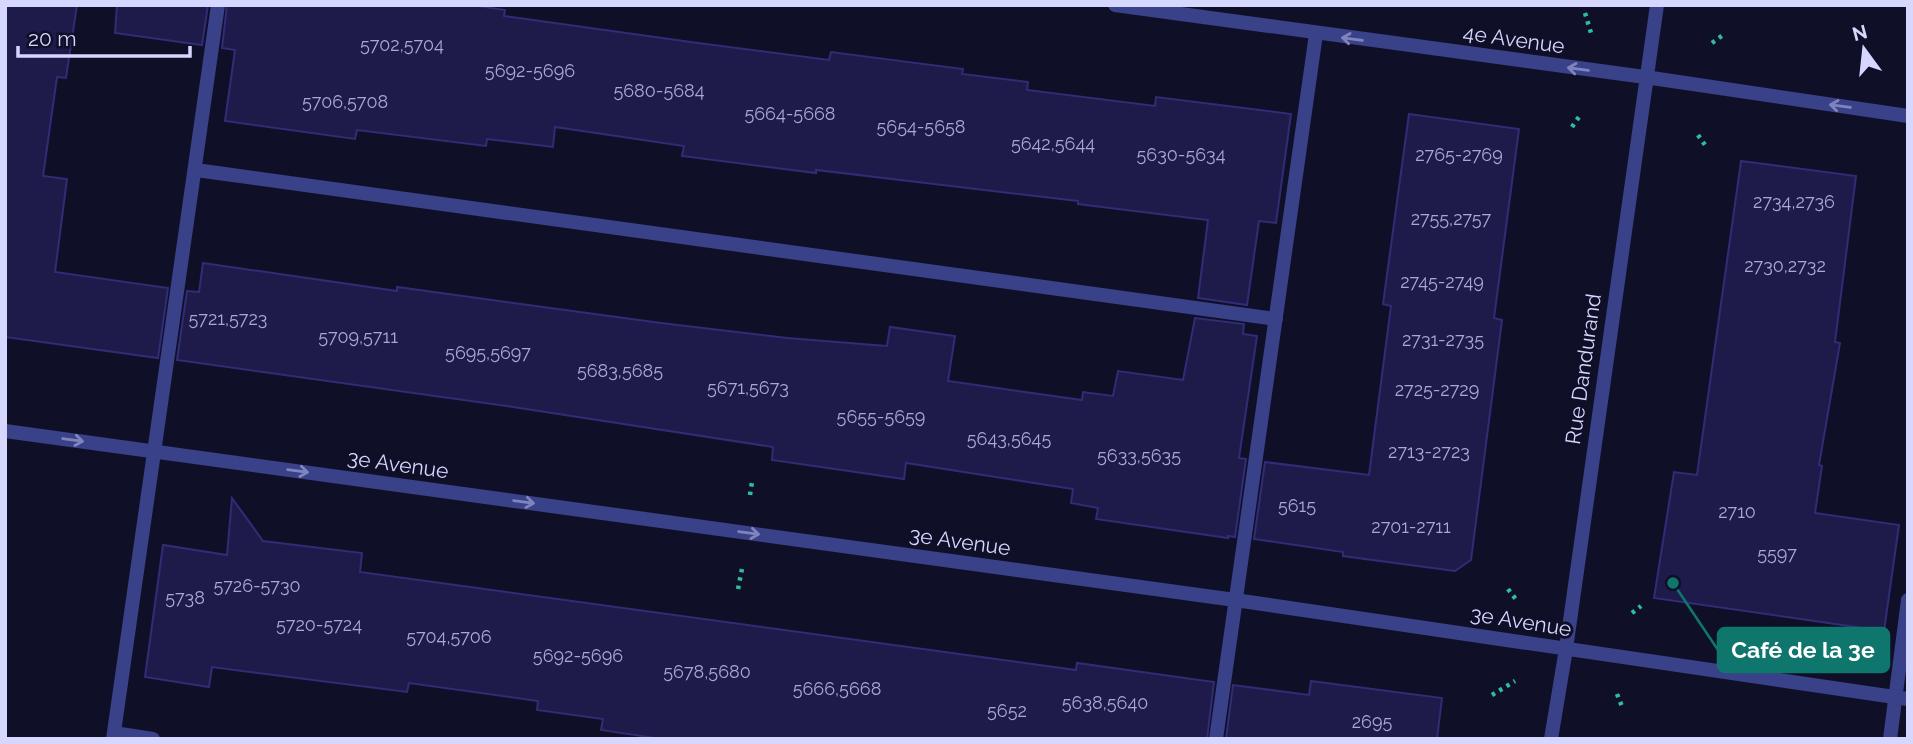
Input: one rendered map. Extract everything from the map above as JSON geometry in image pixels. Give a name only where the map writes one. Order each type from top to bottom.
[{"type":"street","points":[[153,739],[113,736],[218,5]]},
{"type":"street","name":"4e Avenue","points":[[1115,5],[1645,77],[1908,116]]},
{"type":"street","name":"Rue Dandurand","points":[[1550,739],[1566,649],[1657,5]]},
{"type":"street","points":[[1216,739],[1317,34]]},
{"type":"street","points":[[196,170],[1276,319]]},
{"type":"street","name":"3e Avenue","points":[[5,430],[1235,600],[1902,698]]},
{"type":"street","points":[[1890,739],[1902,698],[1908,600]]},
{"type":"path","points":[[1585,13],[1592,34]]},
{"type":"path","points":[[1712,43],[1723,35]]},
{"type":"path","points":[[1572,127],[1581,114]]},
{"type":"path","points":[[1698,135],[1705,145]]},
{"type":"path","points":[[1507,589],[1525,609]]},
{"type":"path","points":[[1632,613],[1642,606]]},
{"type":"path","points":[[1492,695],[1515,681]]},
{"type":"path","points":[[1617,693],[1623,709]]},
{"type":"building","points":[[5,5],[77,5],[66,78],[57,77],[43,176],[67,179],[55,272],[168,288],[158,358],[5,337]]},
{"type":"building","points":[[117,5],[208,5],[202,45],[115,33]]},
{"type":"building","points":[[227,5],[471,5],[505,10],[504,16],[698,43],[829,60],[831,52],[963,69],[962,74],[1028,82],[1027,90],[1155,106],[1156,97],[1291,114],[1276,223],[1259,221],[1247,305],[1198,298],[1208,220],[1078,204],[1078,201],[682,156],[684,146],[555,127],[553,147],[487,139],[486,146],[357,130],[355,139],[225,121],[235,50],[222,48]]},
{"type":"building","points":[[1409,114],[1519,129],[1494,318],[1502,320],[1471,560],[1455,571],[1343,556],[1343,552],[1254,539],[1265,462],[1369,475],[1391,306],[1383,304]]},
{"type":"building","points":[[1741,161],[1856,176],[1835,342],[1840,343],[1819,465],[1822,466],[1815,513],[1899,525],[1884,631],[1654,598],[1674,472],[1697,475]]},
{"type":"building","points":[[203,263],[397,291],[397,287],[787,338],[887,346],[890,327],[955,336],[948,381],[1082,400],[1083,392],[1113,396],[1118,371],[1183,380],[1195,318],[1244,324],[1243,334],[1257,336],[1239,458],[1246,459],[1235,537],[1096,519],[1098,508],[1071,503],[1073,489],[906,463],[904,479],[772,460],[773,447],[177,360],[187,291],[199,292]]},
{"type":"building","points":[[232,498],[263,541],[362,553],[360,572],[1076,670],[1077,663],[1214,682],[1207,739],[662,739],[601,730],[603,719],[537,710],[538,701],[409,683],[407,692],[212,667],[209,687],[145,677],[163,545],[227,555]]},
{"type":"building","points":[[1311,681],[1442,698],[1437,739],[1226,739],[1233,685],[1309,695]]},
{"type":"place","name":"Café de la 3e","points":[[1673,583]]}]
